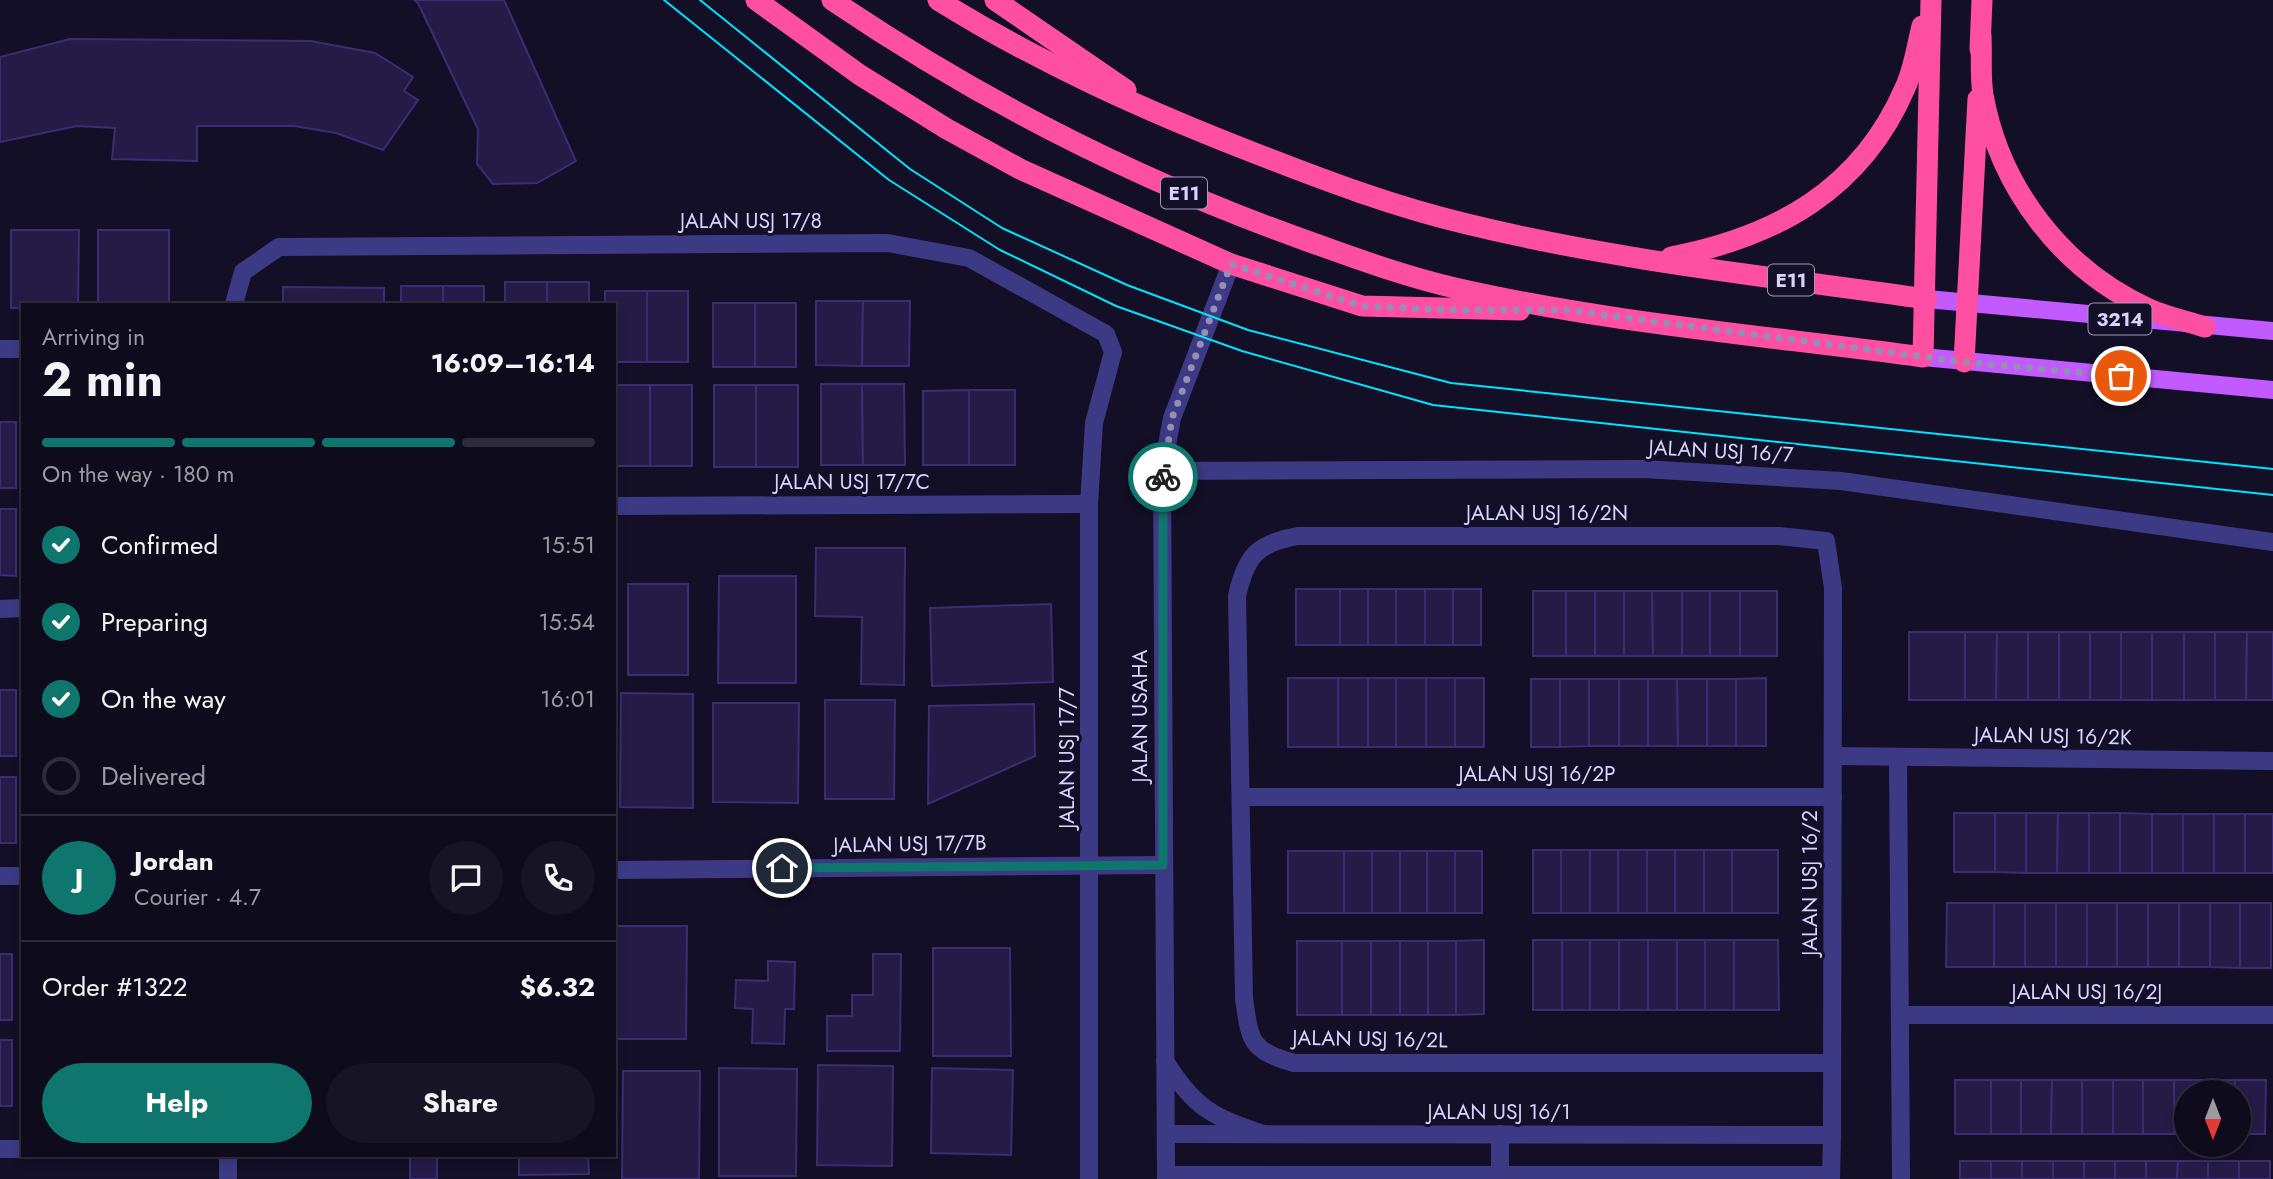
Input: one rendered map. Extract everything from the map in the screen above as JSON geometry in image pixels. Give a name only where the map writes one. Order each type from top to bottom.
[{"type":"highway","points":[[756,0],[860,75],[984,149],[1020,169],[1231,264],[1362,306],[1450,310],[1567,310]]},
{"type":"highway","name":"E11","points":[[832,0],[898,45],[1078,144],[1260,225],[1373,264],[1453,288],[1567,310],[1923,357]]},
{"type":"highway","name":"E11","points":[[938,0],[982,27],[1080,79],[1164,118],[1371,197],[1468,225],[1656,260],[1927,299]]},
{"type":"highway","points":[[995,0],[1164,118]]},
{"type":"highway","points":[[1656,260],[1747,239],[1798,214],[1843,179],[1879,136],[1906,87],[1930,0]]},
{"type":"highway","points":[[1923,357],[1927,299],[1930,0]]},
{"type":"highway","points":[[1964,362],[1983,0]]},
{"type":"highway","points":[[1981,36],[1983,93],[1997,148],[2023,200],[2057,245],[2101,282],[2120,293],[2151,310],[2205,327]]},
{"type":"main road","name":"3214","points":[[1927,299],[2205,327],[2273,331]]},
{"type":"main road","points":[[1923,357],[2273,390]]},
{"type":"street","name":"JALAN USJ 17/8","points":[[234,303],[243,272],[279,247],[888,243],[969,258],[1106,334],[1113,352],[1094,423],[1089,504]]},
{"type":"street","name":"JALAN USAHA","points":[[1166,1177],[1163,1058],[1163,471],[1172,418],[1231,264]]},
{"type":"street","points":[[0,349],[21,349]]},
{"type":"street","name":"JALAN USJ 16/7","points":[[1163,471],[1644,469],[1763,476],[1841,481],[2273,542]]},
{"type":"street","name":"JALAN USJ 17/7C","points":[[616,506],[1089,504]]},
{"type":"street","name":"JALAN USJ 17/7","points":[[1089,504],[1089,1179]]},
{"type":"street","name":"JALAN USJ 16/2N","points":[[1240,579],[1250,559],[1260,547],[1298,536],[1779,536],[1826,541],[1833,588]]},
{"type":"street","name":"JALAN USJ 16/2L","points":[[1240,579],[1237,596],[1244,998],[1249,1035],[1265,1055],[1294,1063],[1831,1063]]},
{"type":"street","name":"JALAN USJ 16/2","points":[[1831,1177],[1833,588]]},
{"type":"street","points":[[0,609],[21,608]]},
{"type":"street","name":"JALAN USJ 16/2K","points":[[1833,756],[2273,761]]},
{"type":"street","points":[[1898,757],[1901,1179]]},
{"type":"street","name":"JALAN USJ 16/2P","points":[[1241,797],[1833,797]]},
{"type":"street","name":"JALAN USJ 17/7B","points":[[616,870],[1163,865]]},
{"type":"street","points":[[0,876],[21,876]]},
{"type":"street","name":"JALAN USJ 16/2J","points":[[1900,1015],[2273,1014]]},
{"type":"street","points":[[1163,1058],[1179,1083],[1200,1106],[1222,1120],[1263,1135]]},
{"type":"street","name":"JALAN USJ 16/1","points":[[1166,1135],[1832,1135]]},
{"type":"street","points":[[1500,1135],[1500,1177]]},
{"type":"street","points":[[0,1149],[21,1149]]},
{"type":"street","points":[[228,1157],[228,1179]]},
{"type":"street","points":[[1251,1179],[1270,1175]]},
{"type":"street","points":[[1166,1177],[1831,1177]]},
{"type":"building","points":[[414,0],[504,0],[576,161],[537,183],[493,184],[477,164],[478,129],[418,3]]},
{"type":"building","points":[[70,39],[311,41],[375,53],[413,77],[404,91],[418,100],[383,150],[336,133],[294,126],[197,126],[197,161],[112,159],[115,128],[77,126],[0,142],[0,57]]},
{"type":"building","points":[[11,230],[79,230],[78,303],[21,303],[21,308],[11,308]]},
{"type":"building","points":[[98,230],[169,230],[169,303],[98,303]]},
{"type":"building","points":[[505,282],[547,282],[547,303],[505,303]]},
{"type":"building","points":[[547,282],[589,282],[589,303],[547,303]]},
{"type":"building","points":[[401,286],[443,286],[443,303],[401,303]]},
{"type":"building","points":[[443,286],[484,286],[484,303],[443,303]]},
{"type":"building","points":[[283,287],[384,288],[384,303],[283,303]]},
{"type":"building","points":[[605,291],[647,291],[647,362],[616,362],[616,303],[605,303]]},
{"type":"building","points":[[647,291],[688,291],[688,362],[647,362]]},
{"type":"building","points":[[816,301],[863,301],[862,366],[816,365]]},
{"type":"building","points":[[863,301],[910,301],[909,366],[862,366]]},
{"type":"building","points":[[713,303],[755,303],[755,367],[713,367]]},
{"type":"building","points":[[755,303],[796,303],[796,367],[755,367]]},
{"type":"building","points":[[821,384],[862,384],[863,465],[821,465]]},
{"type":"building","points":[[862,384],[904,384],[905,465],[863,465]]},
{"type":"building","points":[[616,385],[650,385],[650,466],[616,466]]},
{"type":"building","points":[[650,385],[692,385],[692,466],[650,466]]},
{"type":"building","points":[[714,385],[756,385],[756,467],[714,467]]},
{"type":"building","points":[[756,385],[798,385],[798,467],[756,467]]},
{"type":"building","points":[[969,390],[969,465],[923,465],[923,391]]},
{"type":"building","points":[[969,390],[1015,390],[1015,465],[969,465]]},
{"type":"building","points":[[0,422],[16,422],[16,488],[0,488]]},
{"type":"building","points":[[0,509],[16,509],[16,576],[0,575]]},
{"type":"building","points":[[816,548],[905,548],[904,685],[861,684],[862,617],[815,616]]},
{"type":"building","points":[[719,576],[796,576],[796,683],[718,683]]},
{"type":"building","points":[[628,584],[688,584],[688,675],[628,675]]},
{"type":"building","points":[[1296,589],[1340,589],[1340,645],[1296,645]]},
{"type":"building","points":[[1340,589],[1368,589],[1368,645],[1340,645]]},
{"type":"building","points":[[1368,589],[1396,589],[1396,645],[1368,645]]},
{"type":"building","points":[[1396,589],[1425,589],[1425,645],[1396,645]]},
{"type":"building","points":[[1425,589],[1453,589],[1453,645],[1425,645]]},
{"type":"building","points":[[1453,589],[1481,589],[1481,645],[1453,645]]},
{"type":"building","points":[[1533,591],[1566,591],[1566,656],[1533,656]]},
{"type":"building","points":[[1566,591],[1595,591],[1595,656],[1566,656]]},
{"type":"building","points":[[1595,591],[1624,591],[1624,656],[1595,656]]},
{"type":"building","points":[[1624,591],[1652,591],[1653,656],[1624,656]]},
{"type":"building","points":[[1652,591],[1682,591],[1682,656],[1653,656]]},
{"type":"building","points":[[1682,591],[1710,591],[1710,656],[1682,656]]},
{"type":"building","points":[[1710,591],[1740,591],[1740,656],[1710,656]]},
{"type":"building","points":[[1740,591],[1777,591],[1777,656],[1740,656]]},
{"type":"building","points":[[1051,604],[1053,682],[932,686],[930,608]]},
{"type":"building","points":[[1909,632],[1965,632],[1965,700],[1909,700]]},
{"type":"building","points":[[1965,632],[1997,632],[1996,700],[1965,700]]},
{"type":"building","points":[[1997,632],[2028,632],[2028,700],[1996,700]]},
{"type":"building","points":[[2028,632],[2059,632],[2059,700],[2028,700]]},
{"type":"building","points":[[2059,632],[2090,632],[2090,700],[2059,700]]},
{"type":"building","points":[[2090,632],[2121,632],[2121,700],[2090,700]]},
{"type":"building","points":[[2121,632],[2152,632],[2152,700],[2121,700]]},
{"type":"building","points":[[2152,632],[2184,632],[2184,700],[2152,700]]},
{"type":"building","points":[[2184,632],[2215,632],[2215,700],[2184,700]]},
{"type":"building","points":[[2215,632],[2247,632],[2246,700],[2215,700]]},
{"type":"building","points":[[2247,632],[2273,632],[2273,700],[2246,700]]},
{"type":"building","points":[[1288,678],[1338,678],[1338,747],[1288,747]]},
{"type":"building","points":[[1338,678],[1368,678],[1368,747],[1338,747]]},
{"type":"building","points":[[1368,678],[1396,678],[1396,747],[1368,747]]},
{"type":"building","points":[[1396,678],[1426,678],[1426,747],[1396,747]]},
{"type":"building","points":[[1426,678],[1455,678],[1455,747],[1426,747]]},
{"type":"building","points":[[1455,678],[1484,678],[1484,747],[1455,747]]},
{"type":"building","points":[[1766,678],[1766,746],[1736,746],[1736,679]]},
{"type":"building","points":[[1531,679],[1560,679],[1560,747],[1531,747]]},
{"type":"building","points":[[1560,679],[1589,679],[1589,746],[1560,747]]},
{"type":"building","points":[[1589,679],[1619,679],[1619,746],[1589,746]]},
{"type":"building","points":[[1619,679],[1648,679],[1648,746],[1619,746]]},
{"type":"building","points":[[1648,679],[1677,679],[1678,746],[1648,746]]},
{"type":"building","points":[[1677,679],[1707,679],[1707,746],[1678,746]]},
{"type":"building","points":[[1707,679],[1736,679],[1736,746],[1707,746]]},
{"type":"building","points":[[0,690],[16,690],[16,756],[0,756]]},
{"type":"building","points":[[621,693],[693,694],[693,808],[620,807]]},
{"type":"building","points":[[825,700],[895,700],[894,799],[825,799]]},
{"type":"building","points":[[713,703],[799,703],[798,803],[713,802]]},
{"type":"building","points":[[1034,704],[1035,756],[928,804],[929,706]]},
{"type":"building","points":[[0,777],[16,777],[16,843],[0,843]]},
{"type":"building","points":[[1954,813],[1995,813],[1995,872],[1954,872]]},
{"type":"building","points":[[1995,813],[2026,813],[2026,873],[1995,872]]},
{"type":"building","points":[[2026,813],[2058,813],[2057,873],[2026,873]]},
{"type":"building","points":[[2058,813],[2089,813],[2089,873],[2057,873]]},
{"type":"building","points":[[2089,813],[2120,813],[2120,873],[2089,873]]},
{"type":"building","points":[[2120,813],[2152,814],[2152,873],[2120,873]]},
{"type":"building","points":[[2152,814],[2183,814],[2183,873],[2152,873]]},
{"type":"building","points":[[2183,814],[2214,814],[2214,873],[2183,873]]},
{"type":"building","points":[[2214,814],[2245,814],[2245,873],[2214,873]]},
{"type":"building","points":[[2245,814],[2273,814],[2273,873],[2245,873]]},
{"type":"building","points":[[1533,850],[1561,850],[1561,913],[1533,913]]},
{"type":"building","points":[[1561,850],[1590,850],[1590,913],[1561,913]]},
{"type":"building","points":[[1590,850],[1618,850],[1618,913],[1590,913]]},
{"type":"building","points":[[1618,850],[1647,850],[1647,913],[1618,913]]},
{"type":"building","points":[[1647,850],[1675,850],[1675,913],[1647,913]]},
{"type":"building","points":[[1675,850],[1704,850],[1704,913],[1675,913]]},
{"type":"building","points":[[1704,850],[1732,850],[1732,913],[1704,913]]},
{"type":"building","points":[[1732,850],[1778,850],[1778,913],[1732,913]]},
{"type":"building","points":[[1288,851],[1344,851],[1344,913],[1288,913]]},
{"type":"building","points":[[1344,851],[1372,851],[1372,913],[1344,913]]},
{"type":"building","points":[[1372,851],[1400,851],[1400,913],[1372,913]]},
{"type":"building","points":[[1400,851],[1427,851],[1427,913],[1400,913]]},
{"type":"building","points":[[1427,851],[1455,851],[1455,913],[1427,913]]},
{"type":"building","points":[[1455,851],[1482,851],[1482,913],[1455,913]]},
{"type":"building","points":[[1947,903],[1994,903],[1994,967],[1946,967]]},
{"type":"building","points":[[1994,903],[2025,903],[2025,967],[1994,967]]},
{"type":"building","points":[[2025,903],[2056,903],[2056,967],[2025,967]]},
{"type":"building","points":[[2056,903],[2087,903],[2087,967],[2056,967]]},
{"type":"building","points":[[2087,903],[2117,903],[2117,967],[2087,967]]},
{"type":"building","points":[[2117,903],[2148,903],[2148,967],[2117,967]]},
{"type":"building","points":[[2148,903],[2179,903],[2179,967],[2148,967]]},
{"type":"building","points":[[2179,903],[2210,903],[2210,967],[2179,967]]},
{"type":"building","points":[[2210,903],[2240,903],[2240,968],[2210,967]]},
{"type":"building","points":[[2240,903],[2271,903],[2271,968],[2240,968]]},
{"type":"building","points":[[616,926],[687,926],[686,1039],[616,1039]]},
{"type":"building","points":[[1484,940],[1484,1014],[1456,1015],[1456,941]]},
{"type":"building","points":[[1533,940],[1562,940],[1562,1010],[1533,1010]]},
{"type":"building","points":[[1562,940],[1590,940],[1590,1010],[1562,1010]]},
{"type":"building","points":[[1590,940],[1619,940],[1619,1010],[1590,1010]]},
{"type":"building","points":[[1619,940],[1648,940],[1648,1010],[1619,1010]]},
{"type":"building","points":[[1648,940],[1677,940],[1677,1010],[1648,1010]]},
{"type":"building","points":[[1677,940],[1705,940],[1705,1010],[1677,1010]]},
{"type":"building","points":[[1705,940],[1734,940],[1734,1010],[1705,1010]]},
{"type":"building","points":[[1734,940],[1778,940],[1779,1010],[1734,1010]]},
{"type":"building","points":[[1297,941],[1342,941],[1342,1015],[1297,1015]]},
{"type":"building","points":[[1342,941],[1371,941],[1371,1015],[1342,1015]]},
{"type":"building","points":[[1371,941],[1400,941],[1400,1015],[1371,1015]]},
{"type":"building","points":[[1400,941],[1428,941],[1428,1015],[1400,1015]]},
{"type":"building","points":[[1428,941],[1456,941],[1456,1015],[1428,1015]]},
{"type":"building","points":[[933,948],[1010,948],[1011,1056],[933,1056]]},
{"type":"building","points":[[0,954],[12,954],[12,1020],[0,1020]]},
{"type":"building","points":[[873,954],[901,954],[900,1051],[827,1051],[827,1016],[852,1016],[852,995],[873,995]]},
{"type":"building","points":[[768,961],[795,962],[794,1009],[785,1009],[784,1044],[752,1043],[753,1009],[735,1008],[736,980],[768,981]]},
{"type":"building","points":[[0,1040],[12,1040],[12,1106],[0,1106]]},
{"type":"building","points":[[818,1065],[893,1066],[892,1166],[817,1165]]},
{"type":"building","points":[[719,1068],[797,1069],[796,1176],[719,1176]]},
{"type":"building","points":[[932,1068],[1013,1070],[1011,1155],[931,1153]]},
{"type":"building","points":[[623,1071],[700,1071],[699,1179],[622,1179]]},
{"type":"building","points":[[1955,1080],[1991,1080],[1991,1134],[1955,1134]]},
{"type":"building","points":[[1991,1080],[2021,1080],[2021,1134],[1991,1134]]},
{"type":"building","points":[[2021,1080],[2052,1080],[2051,1134],[2021,1134]]},
{"type":"building","points":[[2052,1080],[2082,1080],[2082,1134],[2051,1134]]},
{"type":"building","points":[[2082,1080],[2113,1080],[2113,1134],[2082,1134]]},
{"type":"building","points":[[2113,1080],[2143,1080],[2143,1134],[2113,1134]]},
{"type":"building","points":[[2143,1080],[2174,1080],[2174,1134],[2143,1134]]},
{"type":"building","points":[[2251,1080],[2266,1080],[2265,1134],[2251,1134]]},
{"type":"building","points":[[410,1157],[437,1157],[437,1179],[410,1179]]},
{"type":"building","points":[[519,1157],[588,1157],[589,1174],[519,1175]]},
{"type":"building","points":[[1960,1161],[1991,1161],[1991,1179],[1960,1179]]},
{"type":"building","points":[[1991,1161],[2022,1161],[2022,1179],[1991,1179]]},
{"type":"building","points":[[2022,1161],[2053,1161],[2053,1179],[2022,1179]]},
{"type":"building","points":[[2053,1161],[2084,1161],[2084,1179],[2053,1179]]},
{"type":"building","points":[[2084,1161],[2115,1161],[2115,1179],[2084,1179]]},
{"type":"building","points":[[2115,1161],[2146,1161],[2146,1179],[2115,1179]]},
{"type":"building","points":[[2146,1161],[2178,1161],[2177,1179],[2146,1179]]},
{"type":"building","points":[[2178,1161],[2208,1161],[2208,1179],[2177,1179]]},
{"type":"building","points":[[2208,1161],[2239,1161],[2239,1179],[2208,1179]]},
{"type":"building","points":[[2239,1161],[2270,1161],[2270,1179],[2239,1179]]},
{"type":"tram line","points":[[664,0],[889,180],[1000,250],[1116,306],[1242,351],[1433,405],[2273,495]]},
{"type":"tram line","points":[[700,0],[910,169],[1002,228],[1127,285],[1248,330],[1451,383],[2273,469]]},
{"type":"way so far","points":[[1163,477],[1172,418],[1231,264],[1362,306],[1450,310],[1567,310],[1964,362],[2121,376]]},
{"type":"route","points":[[782,868],[1163,865],[1163,477]]}]
